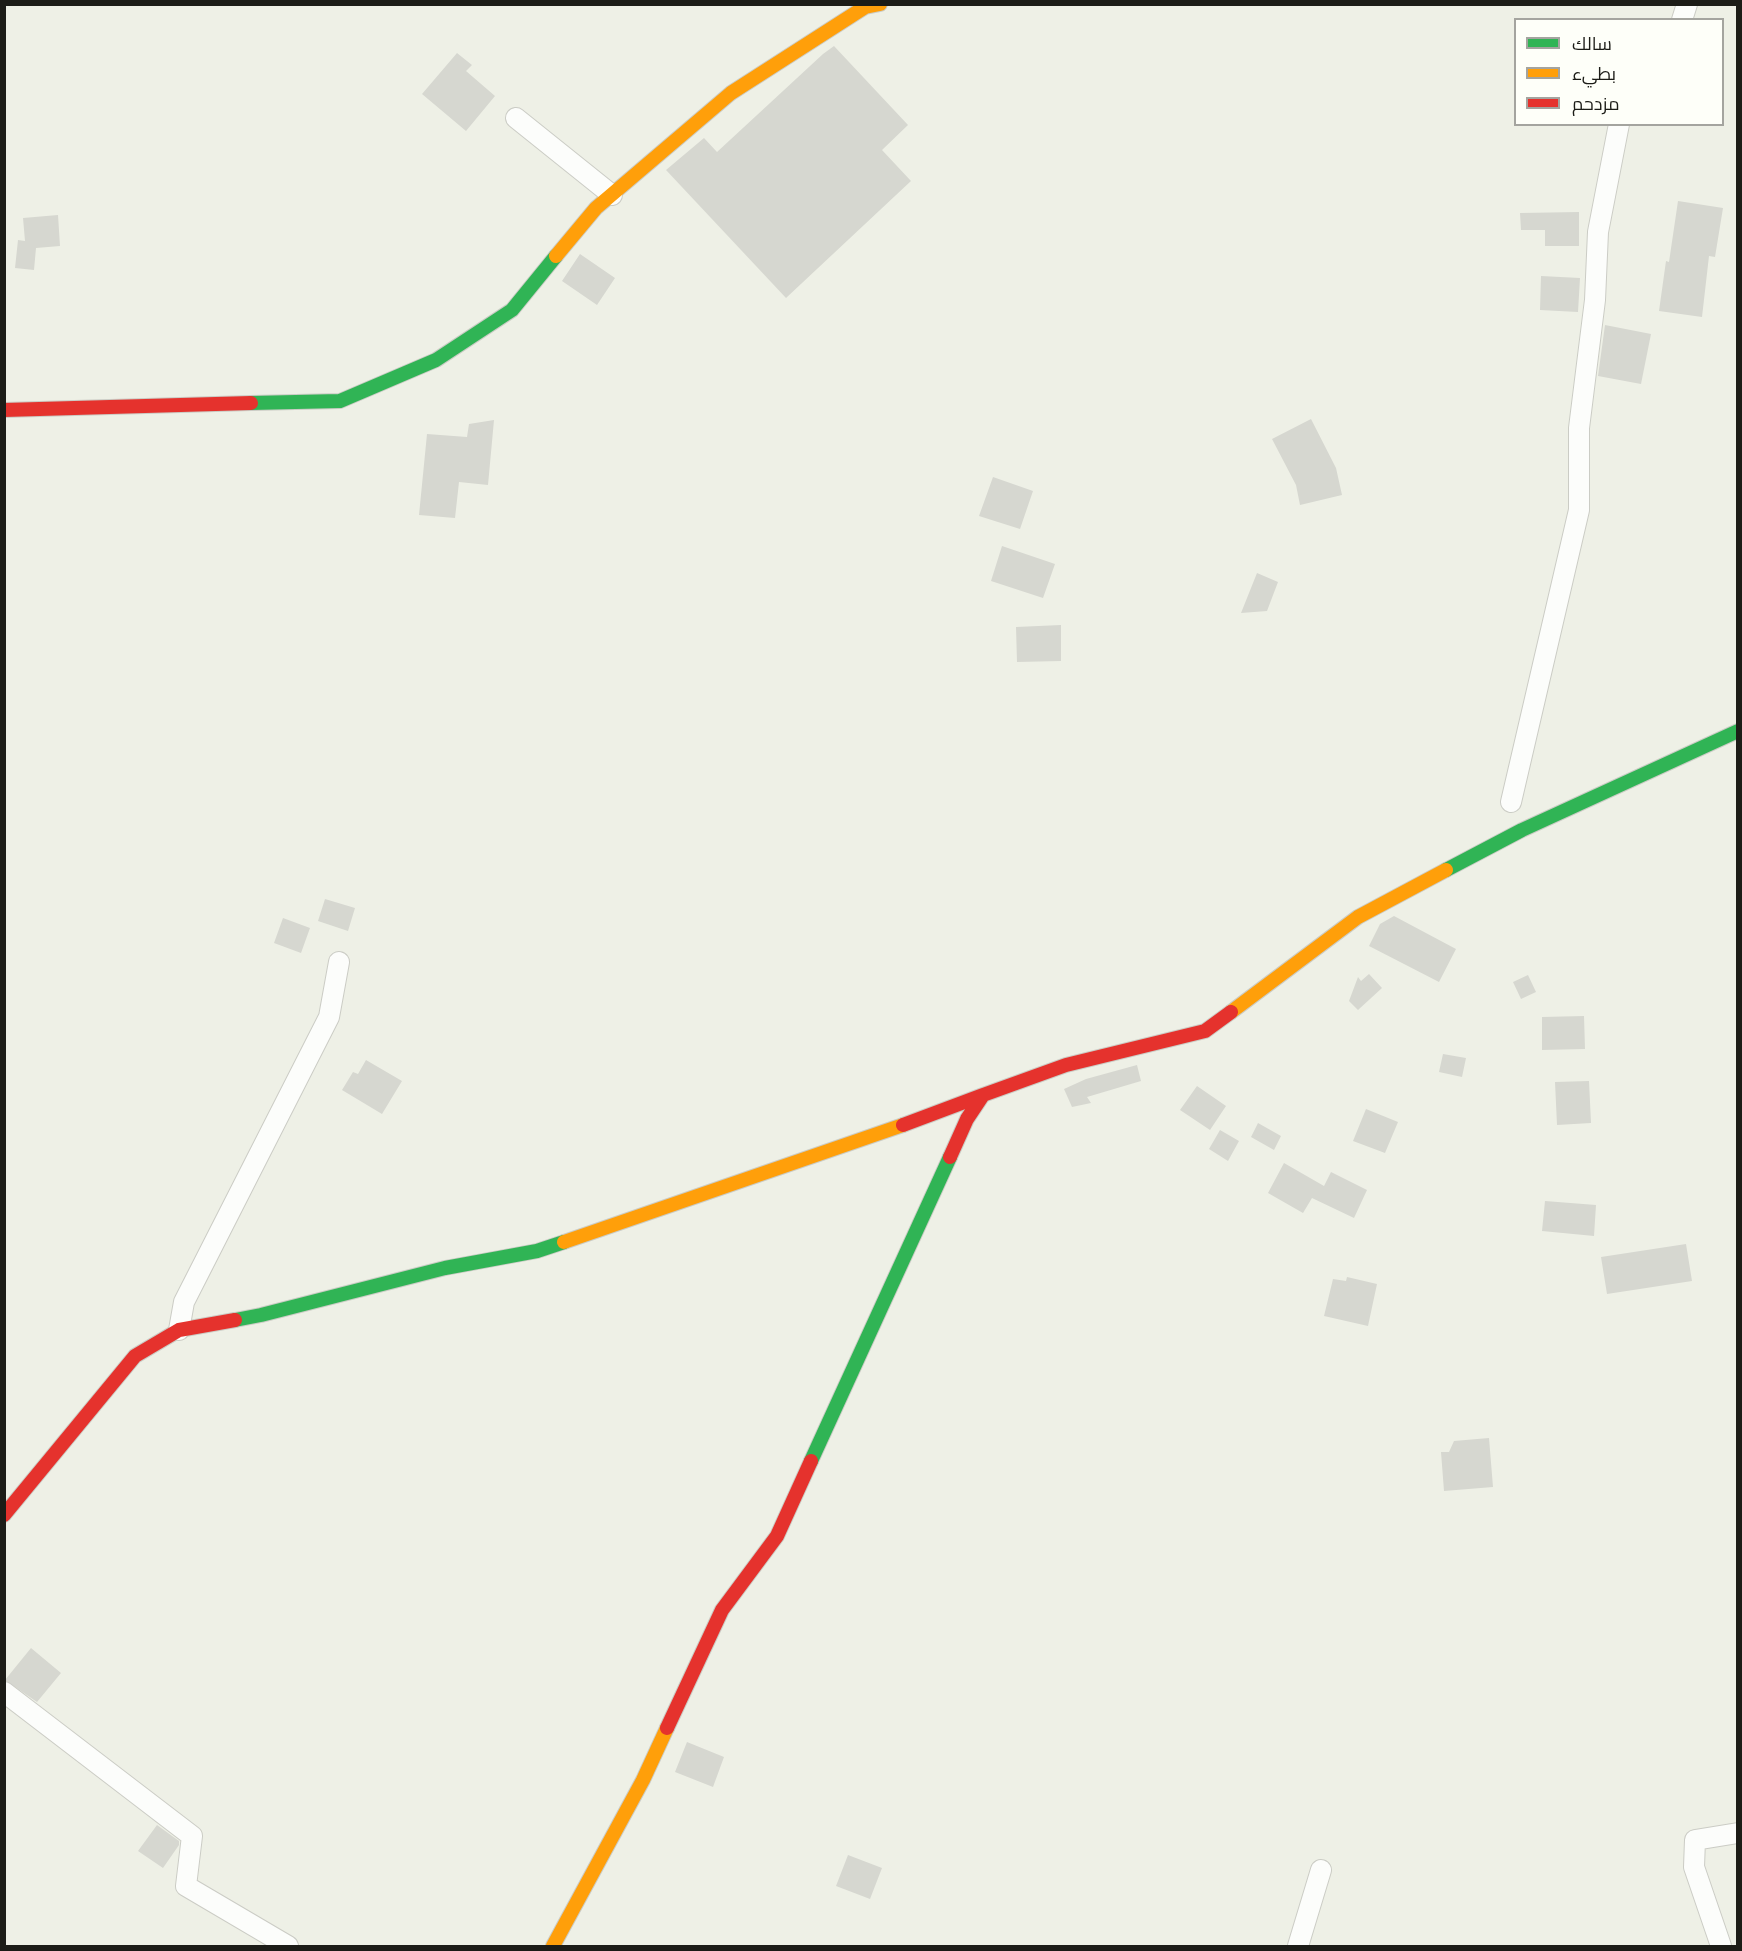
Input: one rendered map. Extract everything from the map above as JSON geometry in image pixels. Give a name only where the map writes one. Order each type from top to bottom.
[{"type":"street","points":[[4,410],[340,402],[436,360],[512,310],[596,208],[731,93],[865,7],[880,4]]},
{"type":"street","points":[[516,118],[612,195]]},
{"type":"street","points":[[1511,802],[1579,510],[1579,428],[1595,300],[1598,232],[1620,126]]},
{"type":"street","points":[[4,1515],[135,1356],[179,1330],[261,1315],[445,1268],[537,1251],[869,1138],[1066,1065],[1205,1031],[1358,917],[1522,830],[1737,731]]},
{"type":"street","points":[[179,1330],[184,1302],[329,1017],[339,962]]},
{"type":"street","points":[[554,1947],[643,1780],[722,1610],[777,1536],[967,1119],[983,1095]]},
{"type":"street","points":[[4,1692],[192,1836],[186,1886],[288,1947]]},
{"type":"street","points":[[1721,1947],[1694,1867],[1695,1840],[1737,1833]]},
{"type":"street","points":[[1298,1947],[1322,1870]]},
{"type":"building","points":[[834,46],[908,125],[882,150],[911,181],[786,298],[666,170],[704,138],[717,152]]},
{"type":"building","points":[[457,53],[472,65],[466,71],[495,96],[466,131],[422,94]]},
{"type":"building","points":[[1678,201],[1723,208],[1715,257],[1709,256],[1702,317],[1659,311]]},
{"type":"building","points":[[1579,212],[1579,246],[1545,246],[1545,230],[1521,230],[1520,213]]},
{"type":"building","points":[[58,215],[60,246],[36,248],[34,270],[15,268],[18,240],[25,241],[23,218]]},
{"type":"building","points":[[580,254],[615,278],[597,305],[562,281]]},
{"type":"building","points":[[1541,276],[1580,278],[1578,312],[1540,310]]},
{"type":"building","points":[[1605,325],[1651,334],[1641,384],[1598,376]]},
{"type":"building","points":[[1311,419],[1336,468],[1342,495],[1300,505],[1296,485],[1272,439]]},
{"type":"building","points":[[494,420],[488,485],[459,482],[455,518],[419,515],[427,434],[467,437],[469,424]]},
{"type":"building","points":[[993,477],[1033,491],[1020,529],[979,516]]},
{"type":"building","points":[[1002,546],[1055,564],[1043,598],[991,581]]},
{"type":"building","points":[[1257,573],[1278,582],[1267,611],[1241,613]]},
{"type":"building","points":[[1061,625],[1061,661],[1017,662],[1016,627]]},
{"type":"building","points":[[325,899],[355,908],[348,931],[318,921]]},
{"type":"building","points":[[1394,916],[1456,949],[1439,982],[1369,946],[1380,924]]},
{"type":"building","points":[[283,918],[310,928],[301,953],[274,943]]},
{"type":"building","points":[[1369,974],[1382,988],[1358,1010],[1349,1001],[1358,977],[1361,981]]},
{"type":"building","points":[[1528,975],[1536,992],[1521,999],[1513,982]]},
{"type":"building","points":[[1584,1016],[1585,1049],[1542,1050],[1542,1017]]},
{"type":"building","points":[[1443,1054],[1466,1058],[1462,1077],[1439,1072]]},
{"type":"building","points":[[366,1060],[402,1081],[382,1114],[342,1090],[353,1072],[358,1074]]},
{"type":"building","points":[[1137,1065],[1141,1081],[1087,1097],[1091,1103],[1072,1107],[1064,1089],[1086,1079]]},
{"type":"building","points":[[1589,1081],[1591,1123],[1557,1125],[1555,1082]]},
{"type":"building","points":[[1197,1086],[1226,1106],[1210,1130],[1180,1110]]},
{"type":"building","points":[[1366,1109],[1398,1122],[1385,1153],[1353,1141]]},
{"type":"building","points":[[1258,1123],[1281,1136],[1274,1150],[1251,1137]]},
{"type":"building","points":[[1220,1130],[1239,1141],[1228,1161],[1209,1149]]},
{"type":"building","points":[[1284,1163],[1324,1186],[1331,1172],[1367,1190],[1354,1218],[1312,1198],[1303,1213],[1268,1193]]},
{"type":"building","points":[[1545,1201],[1596,1205],[1594,1236],[1542,1231]]},
{"type":"building","points":[[1686,1244],[1692,1281],[1607,1294],[1601,1257]]},
{"type":"building","points":[[1347,1277],[1377,1284],[1368,1326],[1324,1316],[1333,1279],[1346,1281]]},
{"type":"building","points":[[1489,1438],[1493,1487],[1444,1491],[1441,1452],[1449,1452],[1454,1441]]},
{"type":"building","points":[[31,1648],[61,1673],[37,1702],[5,1680]]},
{"type":"building","points":[[687,1742],[724,1757],[713,1787],[675,1772]]},
{"type":"building","points":[[157,1825],[179,1841],[179,1845],[163,1868],[138,1851]]},
{"type":"building","points":[[848,1855],[882,1868],[870,1899],[836,1886]]},
{"type":"traffic: fast","points":[[251,403],[340,401],[436,360],[512,310],[556,256]]},
{"type":"traffic: fast","points":[[1446,870],[1522,830],[1738,731]]},
{"type":"traffic: fast","points":[[811,1461],[950,1157]]},
{"type":"traffic: fast","points":[[235,1320],[445,1268],[537,1251],[564,1242]]},
{"type":"traffic: slow","points":[[556,256],[596,208],[731,93],[865,7],[880,4]]},
{"type":"traffic: slow","points":[[1231,1012],[1358,917],[1446,870]]},
{"type":"traffic: slow","points":[[564,1242],[903,1125]]},
{"type":"traffic: slow","points":[[553,1946],[643,1780],[667,1728]]},
{"type":"traffic: jam","points":[[4,410],[251,403]]},
{"type":"traffic: jam","points":[[950,1157],[967,1119],[983,1095],[1066,1065],[1205,1031],[1231,1012]]},
{"type":"traffic: jam","points":[[903,1125],[983,1095]]},
{"type":"traffic: jam","points":[[4,1515],[135,1356],[179,1330],[235,1320]]},
{"type":"traffic: jam","points":[[667,1728],[722,1610],[777,1536],[811,1461]]}]
